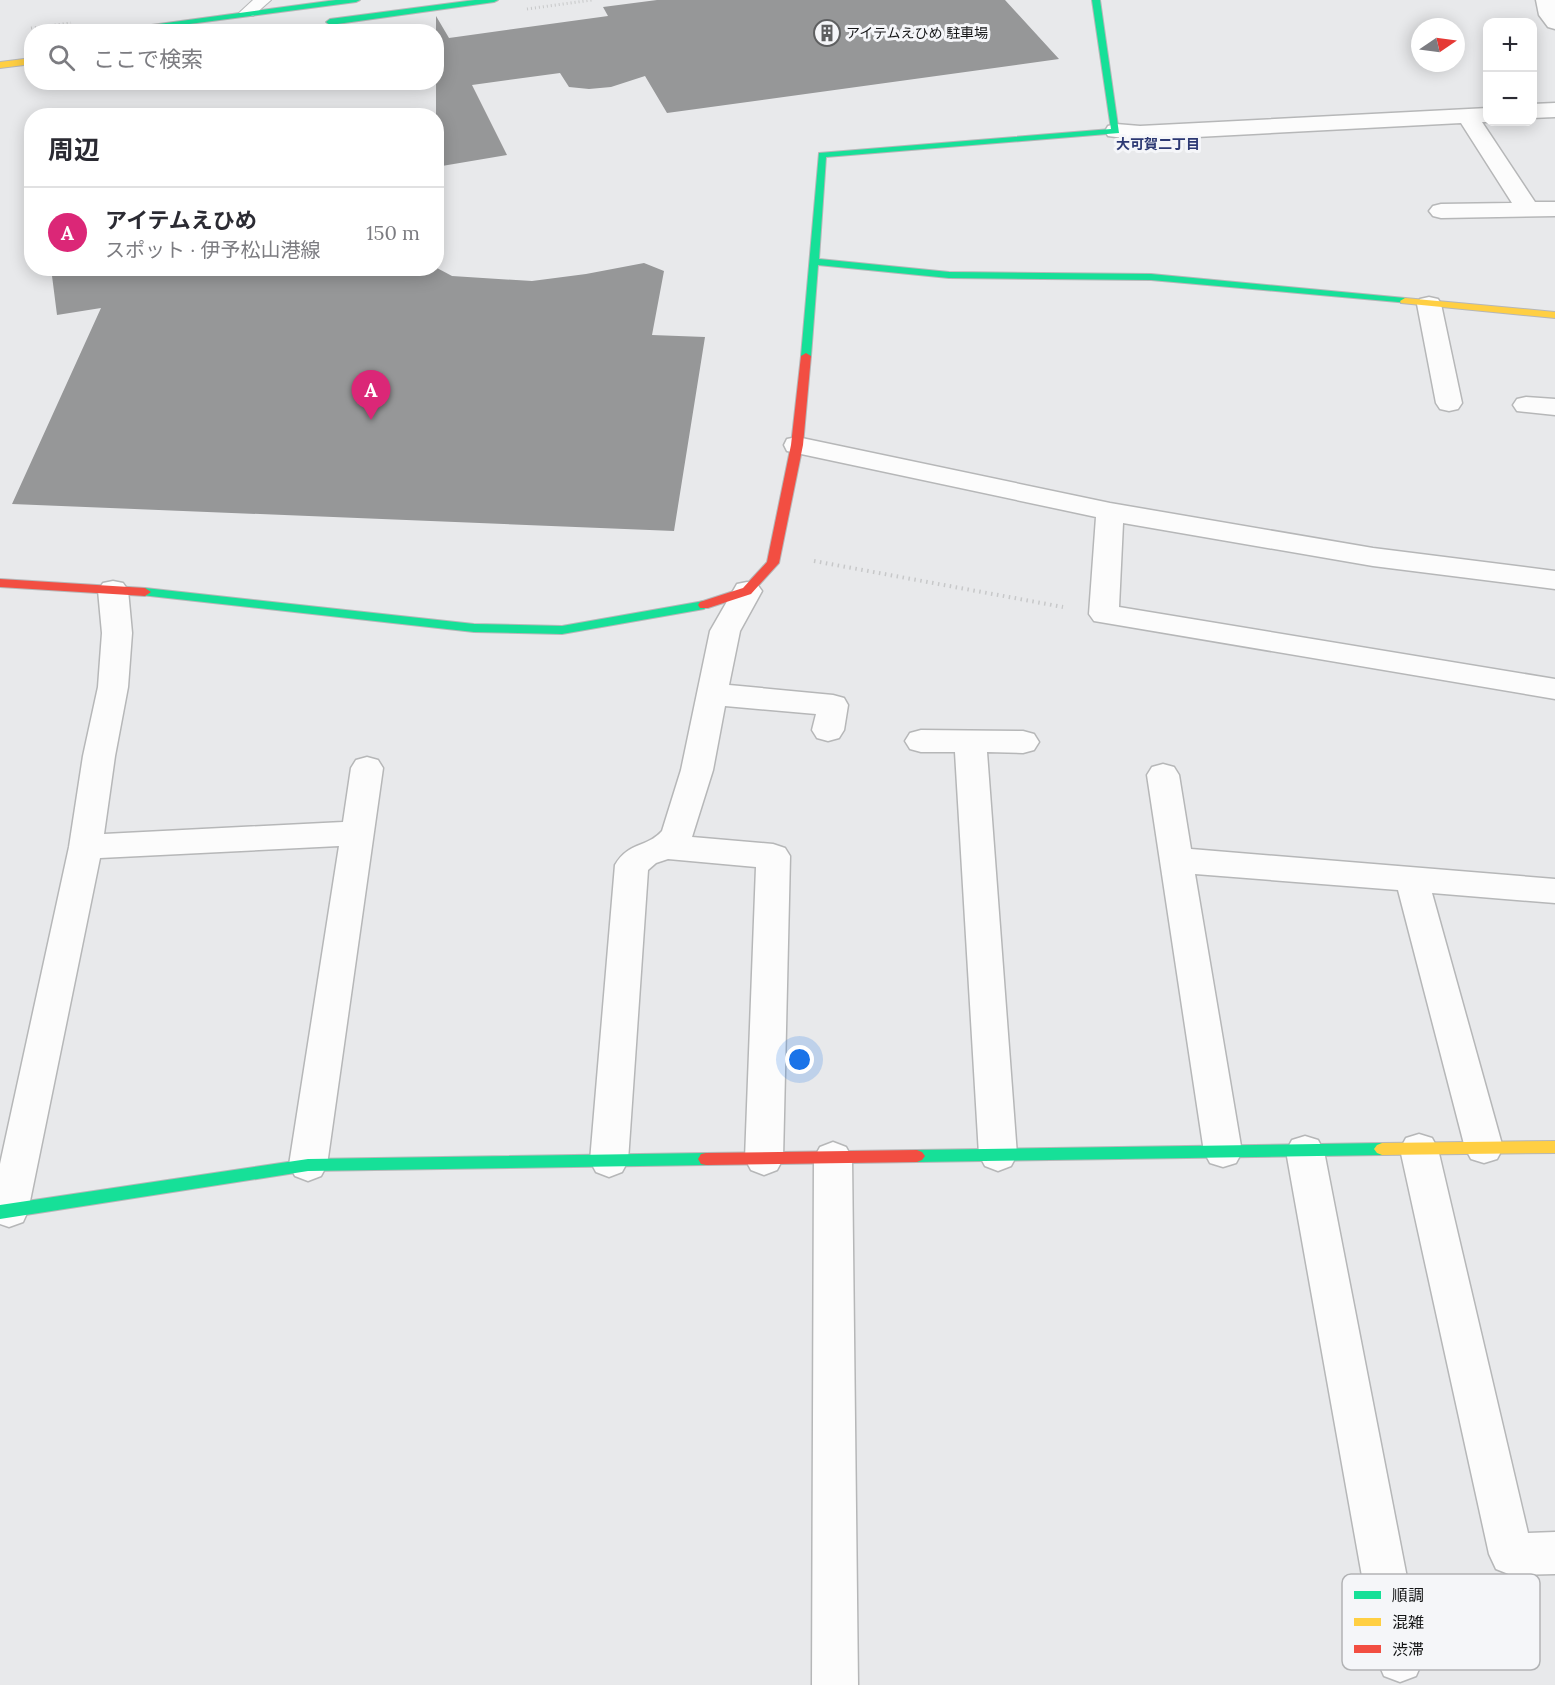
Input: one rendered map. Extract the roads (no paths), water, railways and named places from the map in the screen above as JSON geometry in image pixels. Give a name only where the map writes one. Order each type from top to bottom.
[{"type":"street","points":[[164,24],[356,0]]},
{"type":"street","points":[[311,24],[494,0]]},
{"type":"street","points":[[1096,0],[1116,131]]},
{"type":"street","points":[[1546,0],[1549,15],[1555,23]]},
{"type":"street","points":[[0,65],[24,62]]},
{"type":"street","points":[[1537,111],[1555,110]]},
{"type":"street","points":[[667,848],[677,835],[690,792],[725,631],[747,591],[773,563],[797,445],[815,262],[822,155],[1116,131],[1140,133],[1477,115],[1528,210]]},
{"type":"street","points":[[1441,212],[1555,209]]},
{"type":"street","points":[[815,262],[949,275],[1150,277],[1555,315]]},
{"type":"street","points":[[1429,304],[1449,403]]},
{"type":"street","points":[[1526,405],[1555,407]]},
{"type":"street","points":[[797,445],[1110,512],[1373,557],[1555,580]]},
{"type":"street","points":[[1110,512],[1104,614],[1555,689]]},
{"type":"street","points":[[0,583],[157,593],[474,628],[562,630],[712,604],[747,591]]},
{"type":"street","points":[[113,590],[117,633],[113,687],[99,756],[86,847],[4,1211],[308,1165],[1555,1147]]},
{"type":"street","points":[[712,694],[832,705],[828,730]]},
{"type":"street","points":[[921,741],[1023,742]]},
{"type":"street","points":[[970,742],[998,1155]]},
{"type":"street","points":[[308,1165],[367,768]]},
{"type":"street","points":[[1163,776],[1222,1152]]},
{"type":"street","points":[[86,847],[357,833]]},
{"type":"street","points":[[609,1161],[632,865],[644,855],[667,848],[773,856],[764,1159]]},
{"type":"street","points":[[1176,860],[1555,891]]},
{"type":"street","points":[[1412,880],[1484,1148]]},
{"type":"street","points":[[1419,1149],[1511,1554],[1555,1553]]},
{"type":"street","points":[[1305,1151],[1384,1574]]},
{"type":"street","points":[[833,1158],[835,1685]]},
{"type":"lane","points":[[247,13],[263,0]]},
{"type":"place","name":"アイテムえひめ 駐車場","points":[[827,33]]},
{"type":"place","name":"アイテムえひめ","points":[[371,420]]},
{"type":"district","name":"大可賀二丁目","points":[[1158,144]]}]
